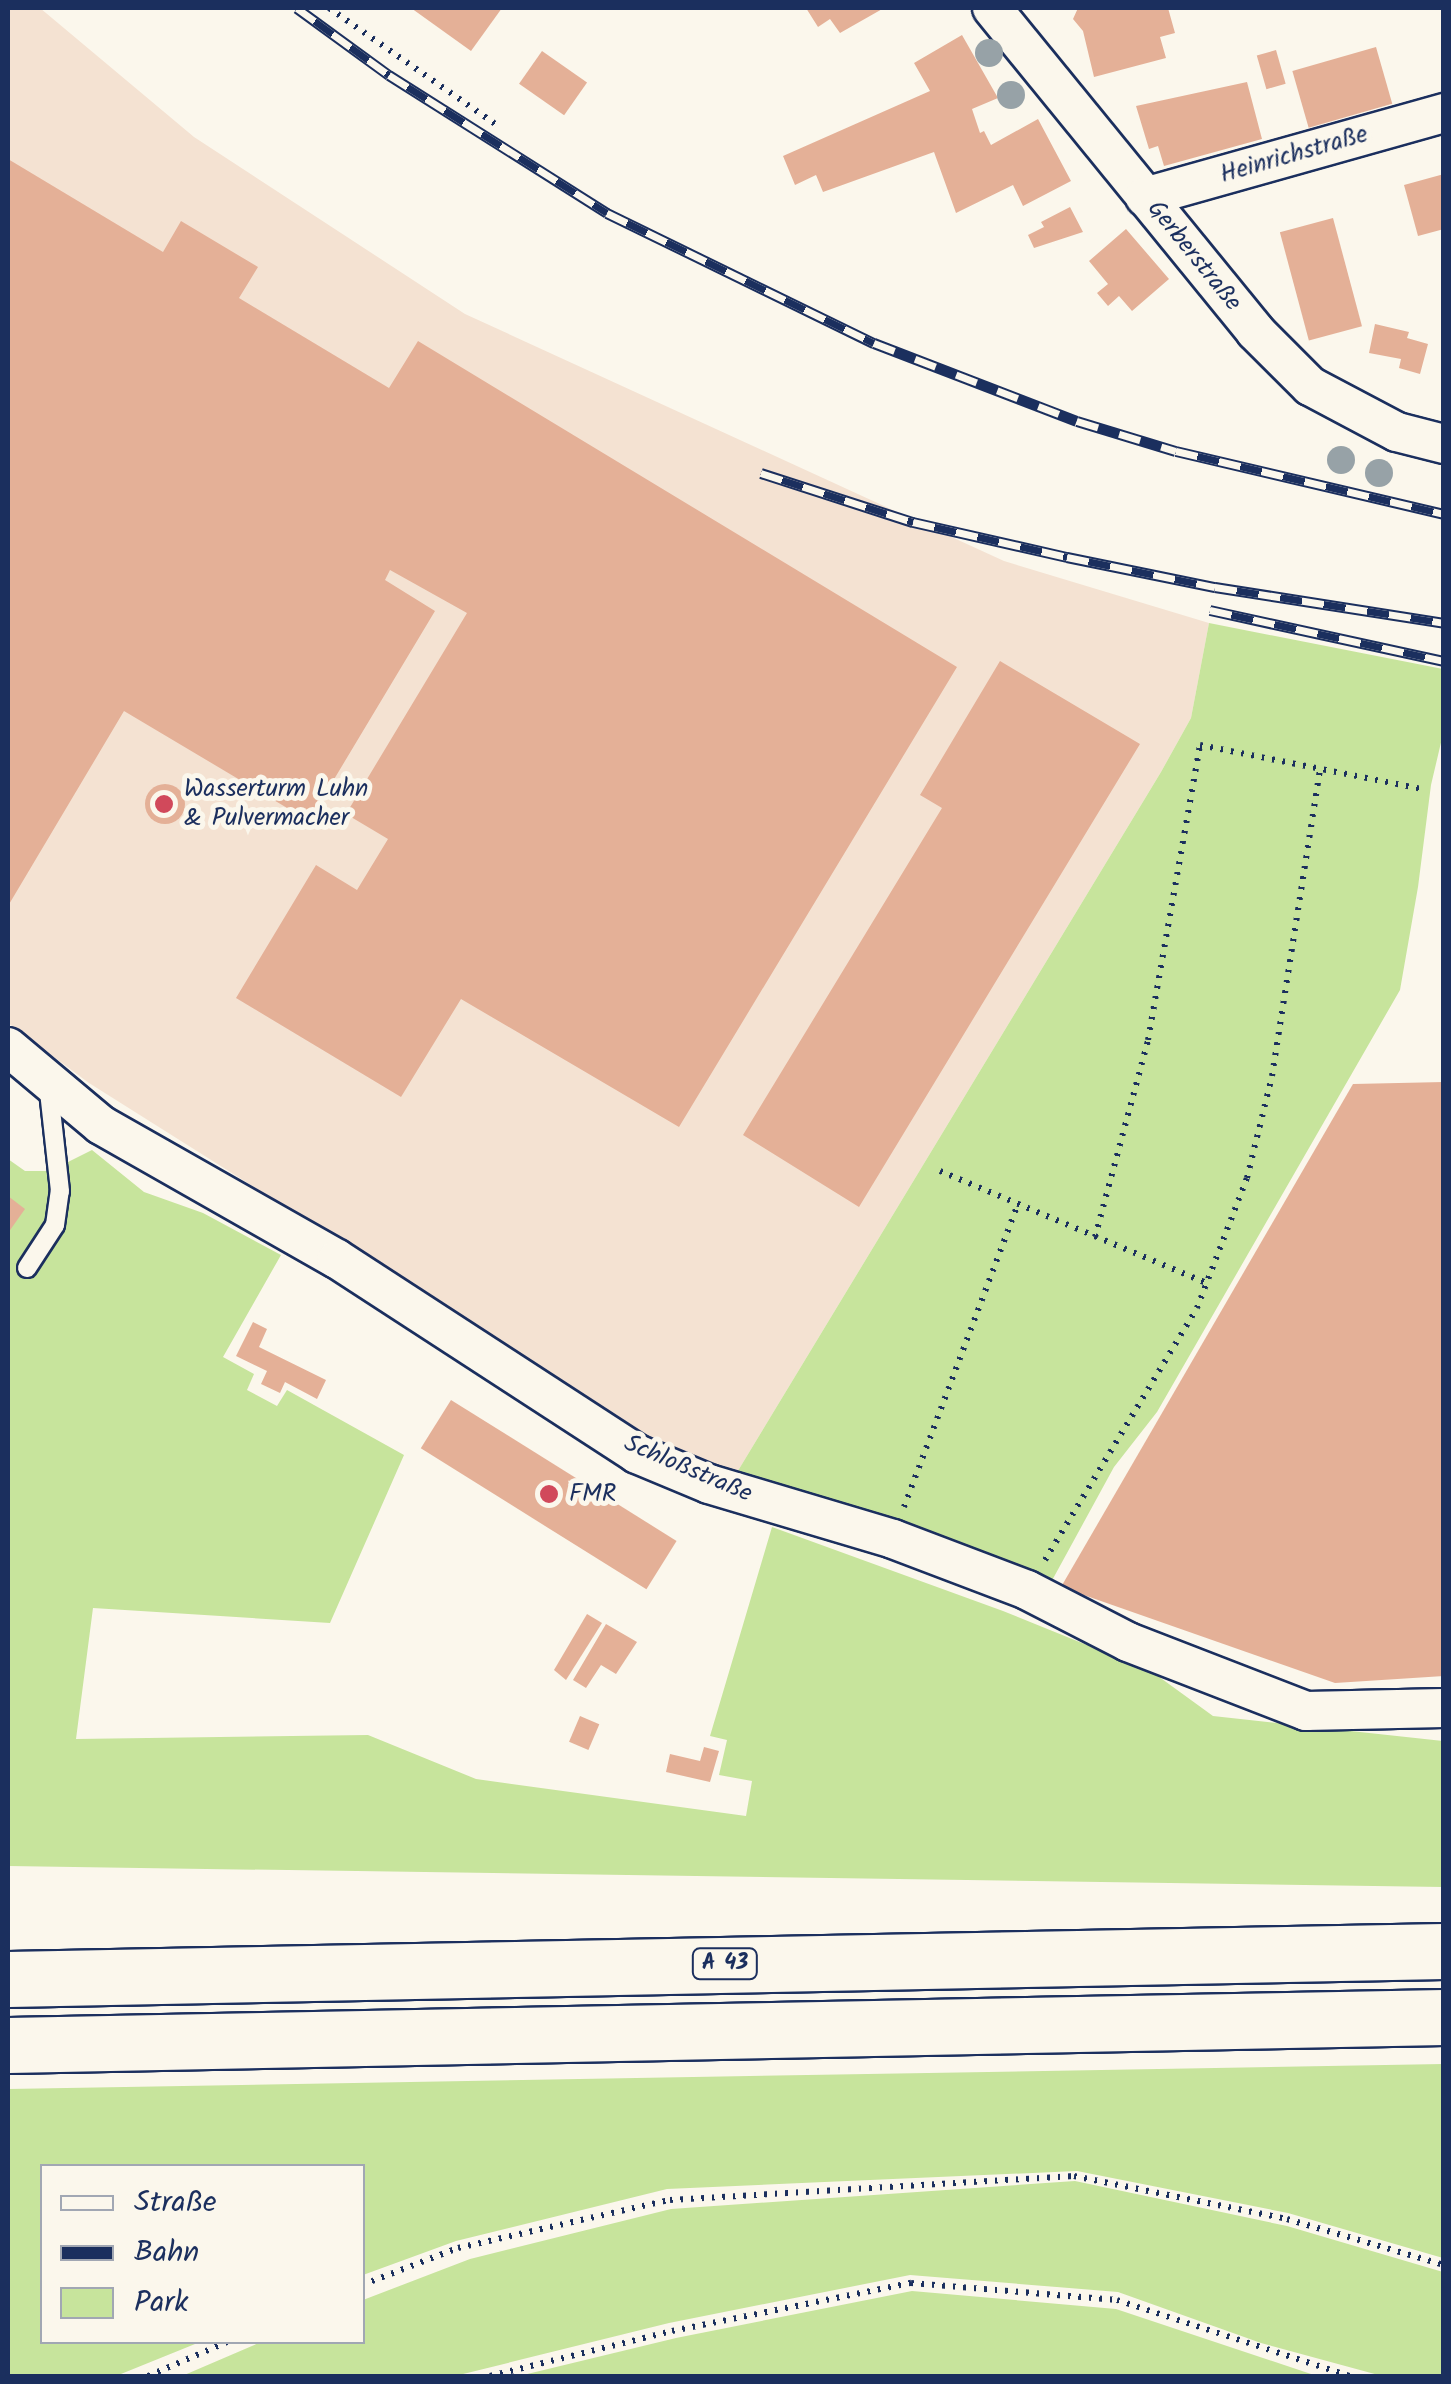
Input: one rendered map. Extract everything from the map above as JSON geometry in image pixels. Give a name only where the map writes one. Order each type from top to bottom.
[{"type":"highway","name":"A 43","points":[[8,1980],[1444,1950]]},
{"type":"highway","points":[[8,2045],[1444,2017]]},
{"type":"street","name":"Gerberstraße","points":[[992,8],[1255,331],[1310,386],[1397,432],[1444,444]]},
{"type":"street","name":"Heinrichstraße","points":[[1144,196],[1444,113]]},
{"type":"street","name":"Schloßstraße","points":[[8,1048],[102,1125],[337,1260],[637,1454],[709,1484],[893,1538],[1027,1590],[1128,1642],[1306,1711],[1444,1708]]},
{"type":"lane","points":[[28,1268],[55,1225],[60,1192],[48,1081]]},
{"type":"path","points":[[329,8],[497,125]]},
{"type":"path","points":[[1095,1238],[1148,1040],[1200,745],[1423,788]]},
{"type":"path","points":[[1027,1590],[1198,1308],[1247,1178],[1272,1076],[1320,770]]},
{"type":"path","points":[[940,1171],[1207,1283]]},
{"type":"path","points":[[893,1538],[1018,1204]]},
{"type":"path","points":[[365,2284],[458,2248],[670,2200],[1074,2176],[1287,2219],[1444,2266]]},
{"type":"path","points":[[490,2376],[672,2331],[910,2284],[1116,2300],[1350,2376]]},
{"type":"path","points":[[148,2376],[222,2344]]},
{"type":"shaded area","points":[[8,8],[40,8],[194,137],[465,314],[1004,561],[1209,623],[1191,718],[1161,772],[736,1474],[676,1453],[89,1083],[8,1023]]},
{"type":"green space","points":[[1209,623],[1443,669],[1443,734],[1431,785],[1418,887],[1400,990],[1157,1412],[1114,1467],[1049,1586],[736,1474],[1161,772],[1191,718]]},
{"type":"green space","points":[[92,1150],[144,1192],[203,1213],[281,1255],[223,1357],[254,1374],[247,1390],[277,1406],[287,1390],[404,1455],[330,1623],[93,1608],[76,1739],[368,1735],[476,1779],[746,1816],[752,1781],[719,1775],[727,1740],[710,1736],[772,1527],[1003,1611],[1151,1671],[1213,1716],[1443,1741],[1443,1887],[8,1866],[8,1159],[25,1171],[50,1171]]},
{"type":"green space","points":[[1443,2064],[1443,2258],[1288,2213],[1077,2171],[667,2189],[456,2241],[365,2274],[365,2164],[40,2164],[40,2344],[195,2344],[116,2376],[8,2376],[8,2089]]},
{"type":"green space","points":[[1075,2181],[1287,2226],[1443,2272],[1443,2376],[1382,2376],[1261,2343],[1118,2292],[910,2275],[669,2323],[455,2376],[182,2376],[256,2344],[365,2344],[365,2299],[470,2259],[671,2209]]},
{"type":"green space","points":[[912,2291],[1116,2309],[1317,2376],[519,2376],[676,2338]]},
{"type":"building","points":[[411,8],[502,8],[471,51]]},
{"type":"building","points":[[806,8],[884,8],[840,33],[830,19],[818,27]]},
{"type":"building","points":[[1078,8],[1168,8],[1175,33],[1160,37],[1166,58],[1094,77],[1083,31],[1073,19]]},
{"type":"building","points":[[962,35],[998,98],[972,109],[980,133],[984,131],[991,145],[1038,119],[1071,181],[1023,206],[1013,185],[956,213],[934,152],[823,192],[816,175],[795,185],[783,156],[930,91],[914,63]]},
{"type":"building","points":[[1376,47],[1392,104],[1309,128],[1292,71]]},
{"type":"building","points":[[1276,50],[1286,84],[1266,89],[1257,56]]},
{"type":"building","points":[[542,51],[587,83],[564,115],[519,84]]},
{"type":"building","points":[[1247,82],[1262,139],[1164,166],[1158,146],[1149,149],[1136,106]]},
{"type":"building","points":[[8,159],[163,252],[181,221],[258,267],[239,298],[389,388],[418,341],[957,667],[679,1127],[461,999],[401,1097],[236,998],[316,865],[357,890],[388,839],[346,814],[467,613],[390,570],[385,580],[435,611],[309,821],[124,711],[8,906]]},
{"type":"building","points":[[1444,174],[1444,229],[1418,236],[1404,185]]},
{"type":"building","points":[[1070,207],[1083,232],[1034,248],[1028,235],[1044,227],[1041,222]]},
{"type":"building","points":[[1333,218],[1362,326],[1309,340],[1280,232]]},
{"type":"building","points":[[1126,229],[1169,279],[1132,311],[1119,296],[1108,306],[1097,293],[1108,284],[1089,261]]},
{"type":"building","points":[[1375,324],[1409,332],[1407,338],[1428,344],[1420,374],[1399,368],[1401,359],[1369,353]]},
{"type":"building","points":[[1000,661],[1140,744],[859,1207],[743,1135],[942,808],[920,795]]},
{"type":"building","name":"Wasserturm Luhn & Pulvermacher","points":[[165,784],[179,790],[185,804],[179,818],[165,824],[151,818],[145,804],[151,790]]},
{"type":"building","points":[[1444,1082],[1444,1676],[1335,1683],[1061,1587],[1353,1084]]},
{"type":"building","points":[[8,1196],[25,1209],[8,1233]]},
{"type":"building","points":[[253,1322],[267,1329],[259,1347],[326,1380],[317,1399],[285,1382],[280,1393],[261,1384],[267,1371],[236,1356]]},
{"type":"building","points":[[451,1400],[677,1541],[646,1589],[421,1448]]},
{"type":"building","points":[[587,1614],[602,1623],[566,1680],[554,1670]]},
{"type":"building","points":[[606,1624],[637,1642],[616,1674],[601,1665],[586,1688],[573,1680]]},
{"type":"building","points":[[580,1716],[599,1724],[588,1750],[569,1742]]},
{"type":"building","points":[[704,1747],[719,1751],[710,1782],[666,1772],[670,1754],[700,1761]]},
{"type":"railway","points":[[297,8],[389,75],[607,213],[874,343],[1077,421],[1176,451],[1444,514]]},
{"type":"railway","points":[[761,473],[913,522],[1067,557],[1215,587],[1444,623]]},
{"type":"railway","points":[[1210,610],[1444,661]]},
{"type":"place","name":"Wasserturm Luhn & Pulvermacher","points":[[164,804]]},
{"type":"place","name":"FMR","points":[[549,1494]]}]
